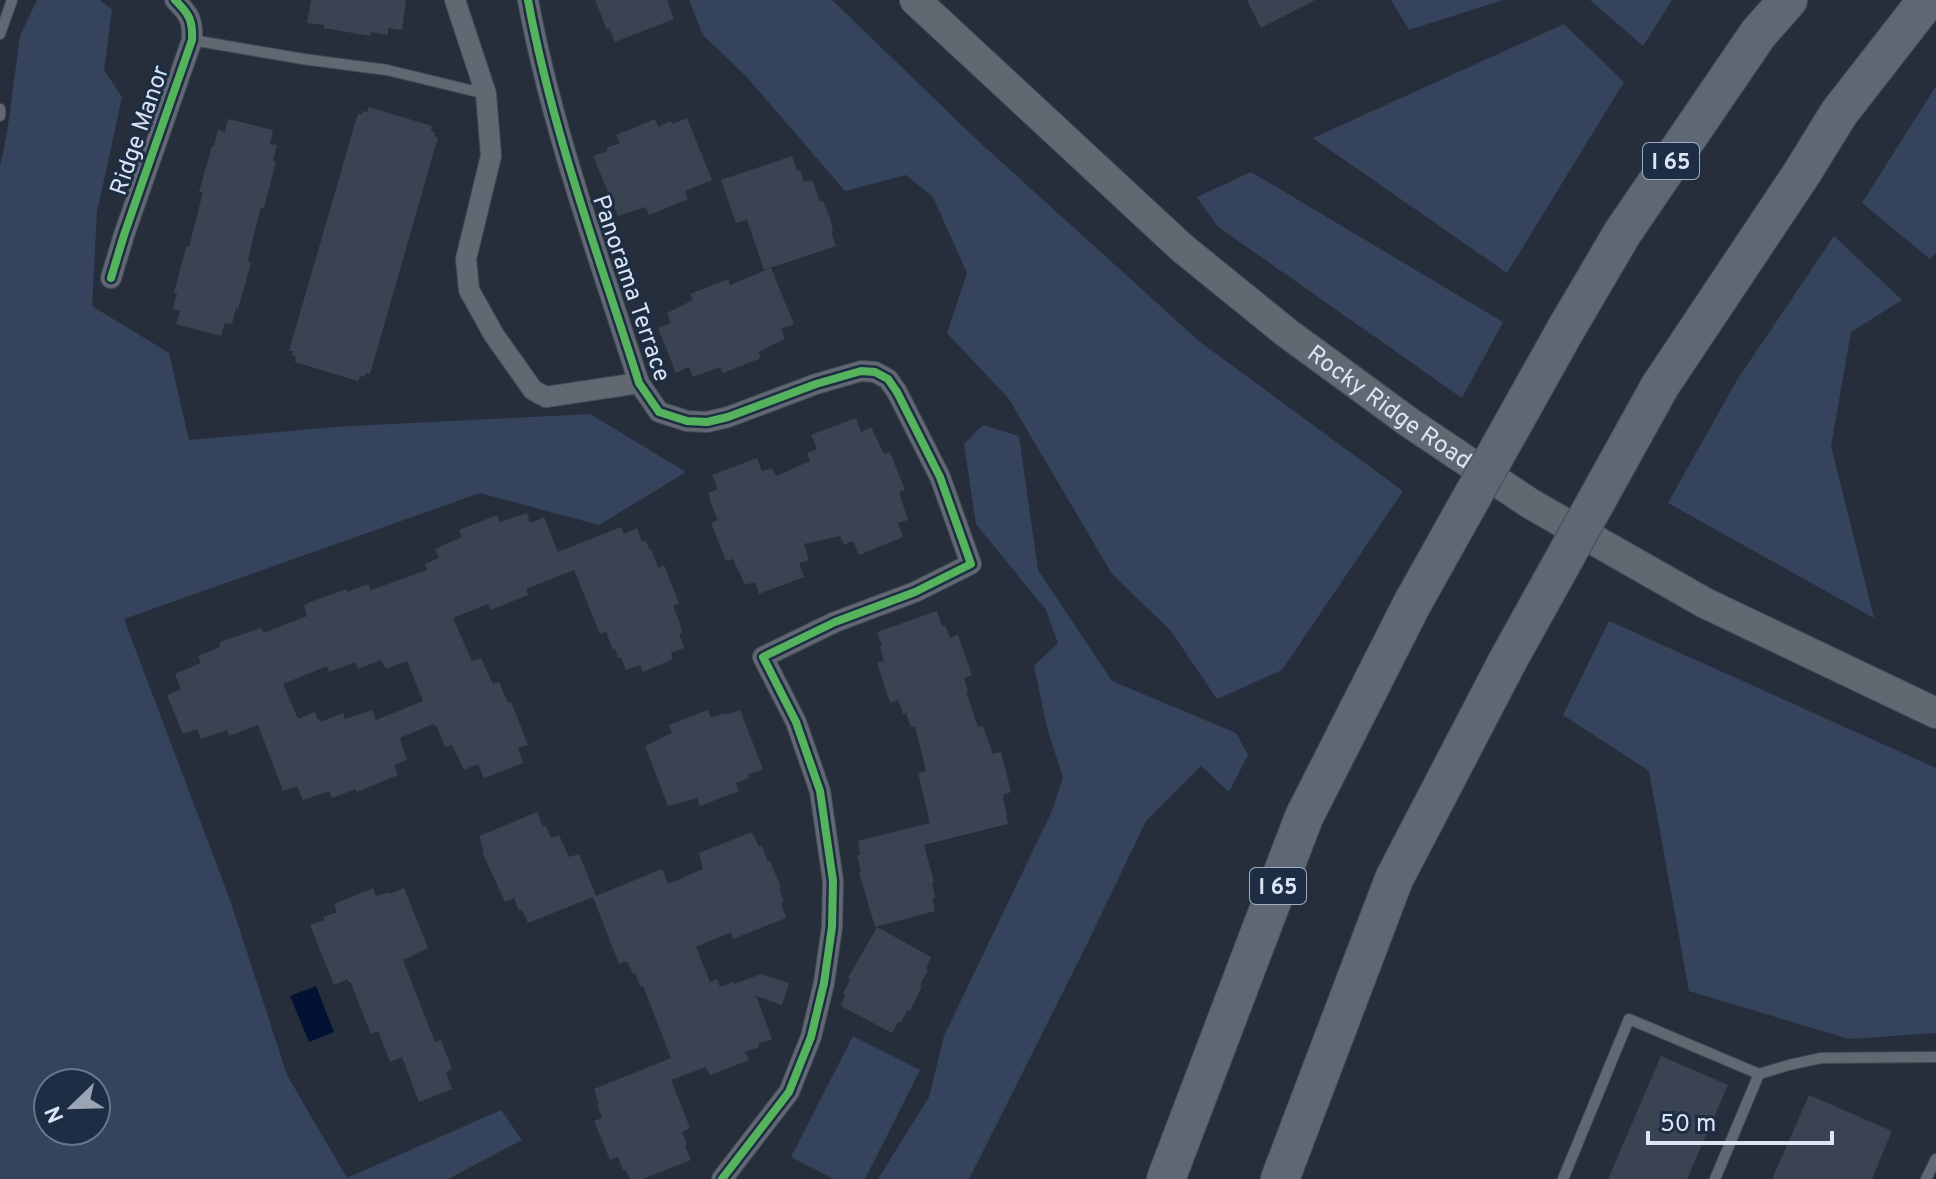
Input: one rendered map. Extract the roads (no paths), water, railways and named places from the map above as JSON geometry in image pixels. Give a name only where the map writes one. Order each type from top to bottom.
[{"type":"highway","points":[[1662,175],[1763,0]]},
{"type":"highway","name":"I 65","points":[[1166,1179],[1304,817],[1412,604],[1623,232],[1758,34],[1788,0]]},
{"type":"highway","points":[[1280,1179],[1394,879],[1507,662],[1660,386],[1839,113],[1927,0]]},
{"type":"highway","points":[[1802,173],[1936,26]]},
{"type":"main road","name":"Rocky Ridge Road","points":[[915,0],[1181,247],[1287,333],[1410,423],[1531,504],[1705,603],[1936,713]]},
{"type":"street","name":"Ridge Manor","points":[[111,278],[192,40],[193,25],[186,11],[175,0]]},
{"type":"street","points":[[455,0],[486,94],[491,156],[466,259],[469,290],[494,335],[533,390],[546,397],[639,383]]},
{"type":"street","name":"Panorama Terrace","points":[[528,0],[554,116],[639,383],[659,412],[687,421],[707,422],[816,384],[861,371],[875,372],[888,379],[897,392],[940,477],[971,564],[915,592],[835,622],[763,657],[796,722],[820,791],[833,881],[832,927],[824,983],[811,1037],[789,1092],[722,1179]]},
{"type":"lane","points":[[0,34],[12,0]]},
{"type":"lane","points":[[192,40],[387,70],[486,94]]},
{"type":"lane","points":[[0,109],[0,116]]},
{"type":"lane","points":[[1563,1179],[1629,1019],[1759,1074],[1821,1058],[1936,1057]]},
{"type":"lane","points":[[1715,1179],[1759,1074]]},
{"type":"lane","points":[[1926,1179],[1936,1159]]}]
